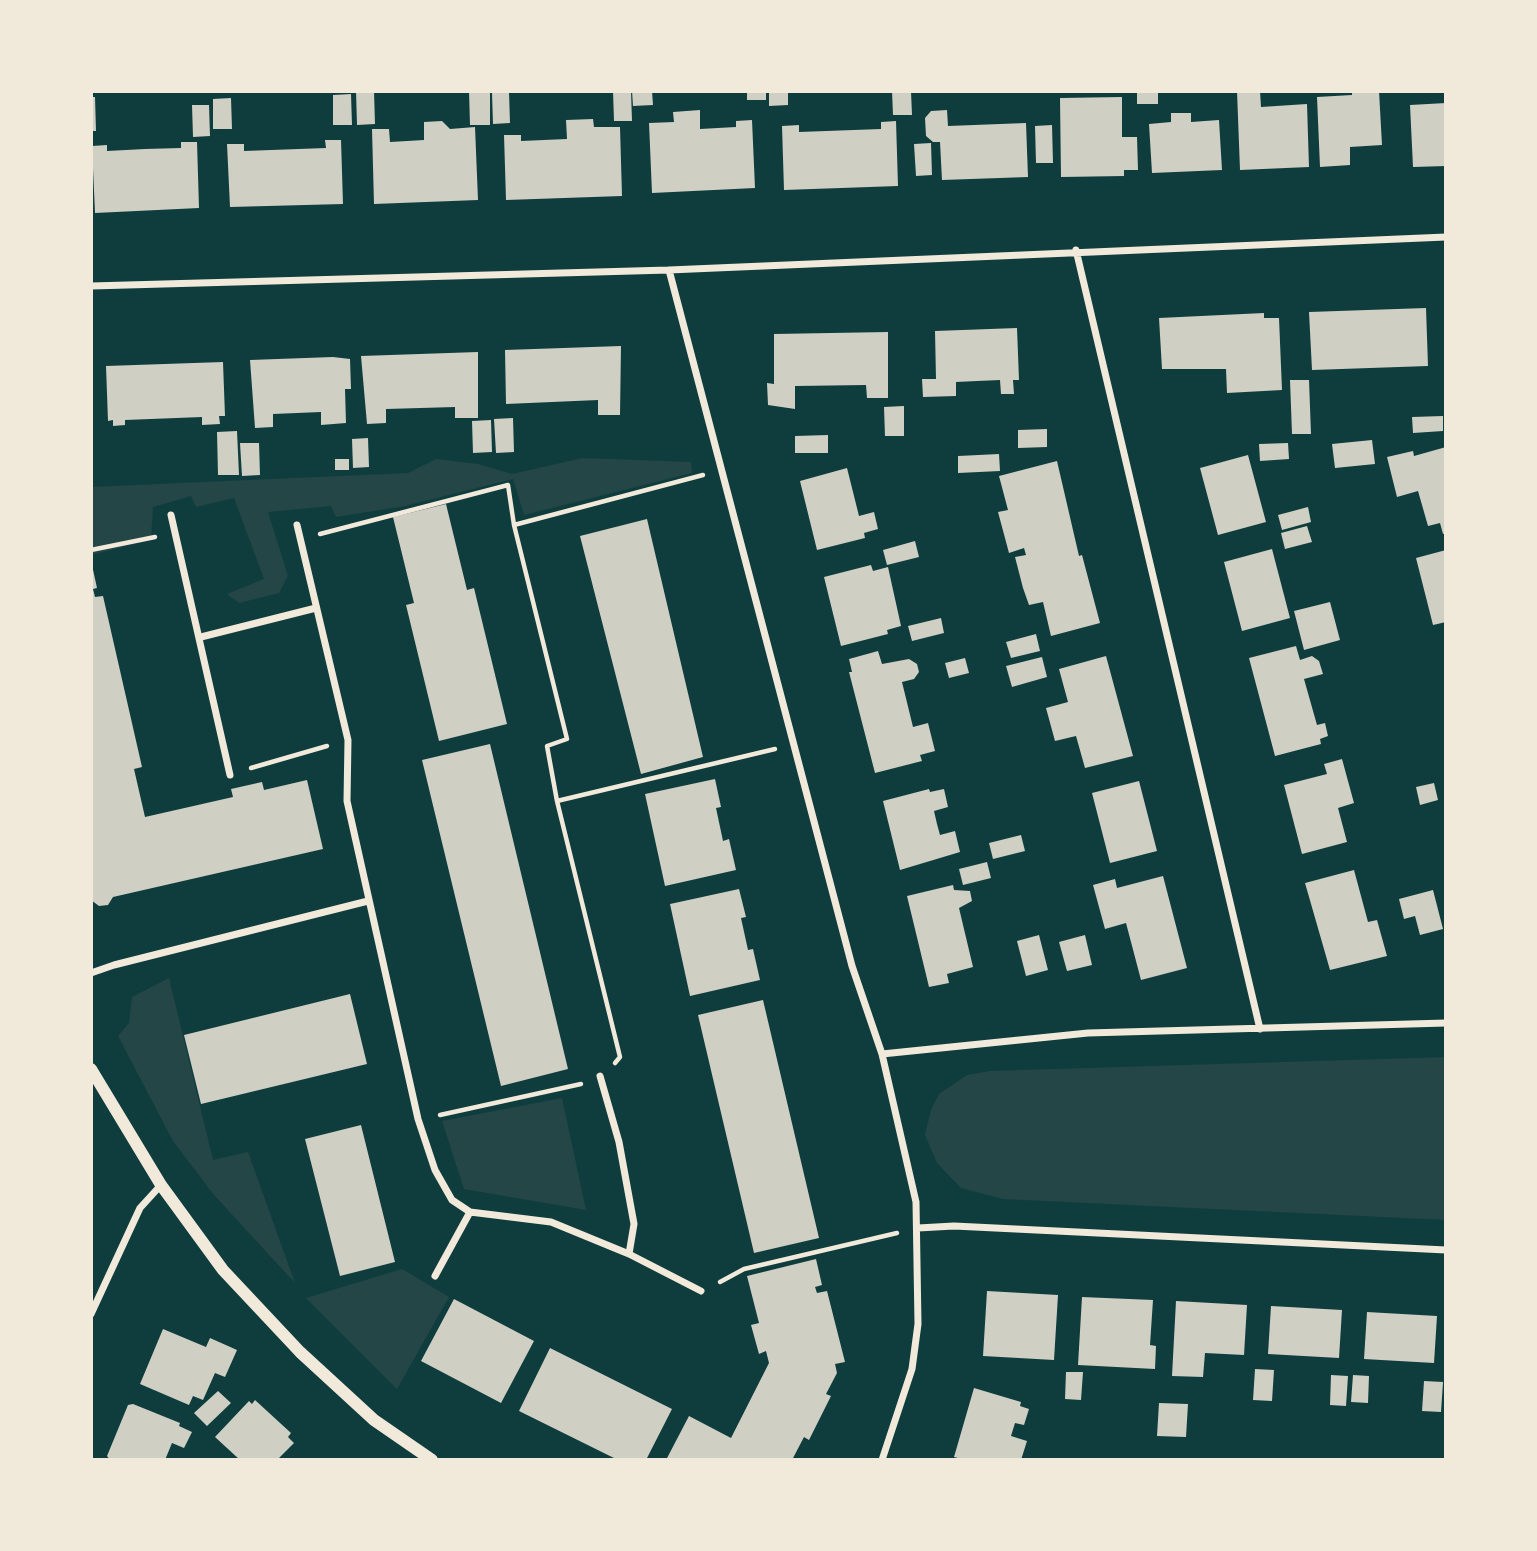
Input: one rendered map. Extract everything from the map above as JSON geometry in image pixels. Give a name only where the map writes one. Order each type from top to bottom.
[{"type":"street","points":[[91,286],[669,270],[1076,250],[1446,237]]},
{"type":"street","points":[[1076,250],[1260,1029]]},
{"type":"street","points":[[669,270],[852,966],[882,1054],[909,1167],[918,1228],[918,1324],[912,1368],[882,1460]]},
{"type":"street","points":[[172,514],[230,775]]},
{"type":"street","points":[[297,525],[348,740],[347,801],[418,1119],[440,1180],[452,1200],[470,1212],[551,1222],[629,1254],[701,1292]]},
{"type":"street","points":[[201,637],[316,608]]},
{"type":"street","points":[[91,973],[114,964],[369,901]]},
{"type":"street","points":[[882,1054],[1088,1033],[1446,1023]]},
{"type":"street","points":[[91,1069],[161,1185],[222,1270],[300,1352],[374,1420],[432,1460]]},
{"type":"street","points":[[600,1076],[619,1142],[634,1224],[629,1254]]},
{"type":"street","points":[[91,1314],[140,1208],[161,1185]]},
{"type":"street","points":[[435,1276],[470,1212]]},
{"type":"street","points":[[918,1228],[954,1226],[1446,1250]]},
{"type":"path","points":[[514,525],[723,470]]},
{"type":"path","points":[[300,540],[508,485],[514,525],[567,739],[547,746],[621,1057],[600,1076],[571,1089],[418,1119]]},
{"type":"path","points":[[91,550],[176,533]]},
{"type":"path","points":[[230,775],[348,740]]},
{"type":"path","points":[[558,801],[794,745]]},
{"type":"path","points":[[701,1292],[744,1269],[918,1228]]},
{"type":"shaded area","points":[[583,458],[691,462],[692,473],[524,515],[513,479],[405,506],[336,517],[331,506],[268,512],[288,576],[279,593],[239,603],[227,594],[264,579],[234,498],[196,507],[191,496],[153,507],[151,540],[91,555],[91,487],[408,473],[436,459],[478,464],[512,474]]},
{"type":"shaded area","points":[[169,978],[213,1160],[248,1152],[295,1283],[214,1195],[173,1141],[118,1036],[129,1023],[132,997]]},
{"type":"shaded area","points":[[1446,1057],[1446,1220],[1003,1199],[961,1188],[937,1163],[925,1135],[931,1110],[939,1094],[967,1075],[990,1071]]},
{"type":"shaded area","points":[[562,1098],[586,1210],[464,1189],[442,1121]]},
{"type":"shaded area","points":[[402,1269],[449,1297],[397,1389],[306,1298]]},
{"type":"building","points":[[356,91],[374,91],[375,124],[357,125]]},
{"type":"building","points":[[469,91],[490,91],[490,125],[470,125]]},
{"type":"building","points":[[613,91],[631,91],[632,121],[614,121]]},
{"type":"building","points":[[632,91],[652,91],[653,105],[633,106]]},
{"type":"building","points":[[747,91],[766,91],[766,100],[747,100]]},
{"type":"building","points":[[769,91],[788,91],[788,105],[769,106]]},
{"type":"building","points":[[892,91],[911,91],[912,115],[893,115]]},
{"type":"building","points":[[1137,91],[1158,91],[1158,104],[1137,104]]},
{"type":"building","points":[[1237,91],[1260,91],[1261,107],[1307,104],[1309,167],[1240,170]]},
{"type":"building","points":[[1352,91],[1379,91],[1382,145],[1350,147],[1350,165],[1320,167],[1317,97],[1352,95]]},
{"type":"building","points":[[509,92],[510,123],[493,124],[492,93]]},
{"type":"building","points":[[351,94],[352,125],[333,125],[333,95]]},
{"type":"building","points":[[91,97],[95,97],[96,131],[91,131]]},
{"type":"building","points":[[1122,97],[1122,137],[1137,137],[1138,170],[1124,170],[1124,176],[1061,177],[1060,98]]},
{"type":"building","points":[[231,98],[232,129],[213,129],[213,99]]},
{"type":"building","points":[[1446,103],[1446,166],[1413,167],[1410,105]]},
{"type":"building","points":[[192,105],[209,105],[210,136],[193,137]]},
{"type":"building","points":[[700,110],[700,129],[736,127],[736,121],[752,120],[755,188],[652,193],[649,123],[674,122],[673,112]]},
{"type":"building","points":[[947,110],[948,126],[1026,123],[1028,177],[942,180],[940,142],[933,142],[926,136],[925,118],[931,111]]},
{"type":"building","points":[[1171,113],[1191,113],[1191,122],[1219,120],[1222,170],[1152,173],[1149,124],[1171,122]]},
{"type":"building","points":[[593,119],[594,127],[620,127],[622,196],[506,200],[504,135],[521,135],[521,141],[567,139],[566,120]]},
{"type":"building","points":[[442,121],[450,129],[475,127],[478,200],[374,204],[372,129],[389,129],[390,142],[424,140],[424,122]]},
{"type":"building","points":[[896,121],[898,186],[784,190],[782,126],[799,125],[799,132],[881,129],[881,122]]},
{"type":"building","points":[[1052,125],[1053,163],[1036,163],[1035,126]]},
{"type":"building","points":[[325,140],[341,140],[343,204],[230,207],[227,144],[244,144],[244,151],[326,148]]},
{"type":"building","points":[[181,142],[197,142],[199,208],[95,213],[92,146],[107,145],[107,151],[181,148]]},
{"type":"building","points":[[931,143],[932,175],[916,176],[914,144]]},
{"type":"building","points":[[1426,308],[1428,366],[1312,370],[1309,312]]},
{"type":"building","points":[[1264,313],[1264,318],[1279,318],[1282,390],[1227,393],[1226,369],[1162,369],[1159,318]]},
{"type":"building","points":[[1017,328],[1019,380],[1013,380],[1014,394],[1001,394],[1000,380],[956,382],[956,396],[923,397],[922,379],[936,379],[935,331]]},
{"type":"building","points":[[888,332],[888,398],[867,398],[866,385],[795,386],[795,409],[768,405],[767,383],[774,384],[774,334]]},
{"type":"building","points":[[621,346],[620,415],[598,415],[598,400],[506,404],[505,350]]},
{"type":"building","points":[[478,352],[478,418],[455,418],[455,407],[386,409],[386,423],[367,424],[361,356]]},
{"type":"building","points":[[333,357],[350,359],[351,389],[345,389],[346,423],[321,425],[321,412],[273,414],[273,427],[255,428],[250,360]]},
{"type":"building","points":[[223,362],[225,416],[219,416],[220,424],[202,425],[202,417],[125,420],[125,425],[113,426],[113,420],[108,421],[106,366]]},
{"type":"building","points":[[1290,380],[1309,380],[1311,434],[1292,434]]},
{"type":"building","points":[[904,406],[904,436],[885,436],[884,407]]},
{"type":"building","points":[[1443,416],[1443,431],[1413,433],[1412,417]]},
{"type":"building","points":[[513,418],[514,452],[496,453],[494,419]]},
{"type":"building","points":[[491,420],[492,452],[473,453],[472,421]]},
{"type":"building","points":[[1047,429],[1047,447],[1018,448],[1018,430]]},
{"type":"building","points":[[237,431],[239,475],[218,475],[217,432]]},
{"type":"building","points":[[828,435],[828,453],[795,453],[795,436]]},
{"type":"building","points":[[368,438],[369,467],[353,468],[352,439]]},
{"type":"building","points":[[1372,440],[1375,464],[1335,468],[1332,444]]},
{"type":"building","points":[[240,443],[259,443],[260,475],[242,476]]},
{"type":"building","points":[[1288,443],[1289,459],[1260,461],[1259,444]]},
{"type":"building","points":[[1446,447],[1446,533],[1443,534],[1440,523],[1428,526],[1418,491],[1397,497],[1387,457],[1413,451],[1414,456]]},
{"type":"building","points":[[999,454],[1000,471],[958,473],[958,456]]},
{"type":"building","points":[[1248,455],[1266,522],[1218,535],[1200,468]]},
{"type":"building","points":[[335,459],[349,459],[349,470],[335,470]]},
{"type":"building","points":[[1057,461],[1079,556],[1082,555],[1100,623],[1051,636],[1043,602],[1029,605],[1023,588],[1015,557],[1026,555],[1024,548],[1009,553],[998,512],[1008,510],[999,476]]},
{"type":"building","points":[[847,468],[859,516],[874,512],[878,529],[864,533],[865,538],[817,550],[800,481]]},
{"type":"building","points":[[446,504],[467,590],[474,588],[507,724],[439,741],[406,605],[414,603],[393,517]]},
{"type":"building","points":[[1308,507],[1311,522],[1282,530],[1278,515]]},
{"type":"building","points":[[647,519],[703,757],[641,774],[580,536]]},
{"type":"building","points":[[1307,526],[1312,542],[1285,549],[1281,533]]},
{"type":"building","points":[[915,541],[919,557],[887,565],[883,550]]},
{"type":"building","points":[[1272,549],[1290,618],[1242,631],[1224,562]]},
{"type":"building","points":[[1446,550],[1446,622],[1433,625],[1416,558]]},
{"type":"building","points":[[92,565],[97,588],[93,589],[95,597],[103,596],[142,767],[134,769],[145,817],[233,797],[231,789],[262,782],[264,790],[307,780],[323,849],[113,897],[108,905],[99,906],[91,900]]},
{"type":"building","points":[[871,565],[873,571],[888,567],[901,626],[887,630],[888,634],[841,646],[824,577]]},
{"type":"building","points":[[1330,602],[1340,640],[1304,650],[1294,611]]},
{"type":"building","points":[[941,618],[944,633],[912,641],[908,626]]},
{"type":"building","points":[[1036,634],[1040,651],[1011,658],[1006,642]]},
{"type":"building","points":[[1296,646],[1300,660],[1312,656],[1319,661],[1323,674],[1304,679],[1317,725],[1325,723],[1328,736],[1320,739],[1321,744],[1275,756],[1249,658]]},
{"type":"building","points":[[878,651],[882,664],[909,659],[917,664],[919,672],[914,679],[902,682],[913,727],[928,723],[935,751],[920,755],[922,761],[875,773],[849,672],[852,672],[849,659]]},
{"type":"building","points":[[1106,656],[1133,756],[1085,768],[1076,736],[1055,741],[1046,708],[1068,702],[1059,669]]},
{"type":"building","points":[[1042,657],[1047,677],[1012,687],[1006,666]]},
{"type":"building","points":[[965,658],[969,673],[949,678],[945,663]]},
{"type":"building","points":[[490,744],[568,1069],[501,1086],[422,760]]},
{"type":"building","points":[[1342,759],[1354,803],[1338,808],[1347,842],[1302,854],[1284,785],[1327,774],[1324,764]]},
{"type":"building","points":[[715,779],[721,807],[716,808],[723,841],[729,839],[736,870],[665,886],[645,794]]},
{"type":"building","points":[[1139,781],[1157,851],[1110,863],[1092,793]]},
{"type":"building","points":[[1434,783],[1438,800],[1420,805],[1416,787]]},
{"type":"building","points":[[929,789],[930,792],[944,789],[948,807],[934,811],[937,824],[940,835],[955,831],[960,852],[900,870],[883,801]]},
{"type":"building","points":[[1021,835],[1025,851],[993,859],[989,843]]},
{"type":"building","points":[[987,862],[991,878],[963,885],[959,869]]},
{"type":"building","points":[[1354,870],[1368,922],[1377,920],[1387,956],[1330,970],[1305,883]]},
{"type":"building","points":[[1163,876],[1187,968],[1141,980],[1126,923],[1105,929],[1093,885],[1115,879],[1117,888]]},
{"type":"building","points":[[953,885],[954,890],[970,891],[972,901],[959,908],[973,967],[947,974],[949,983],[929,987],[907,896]]},
{"type":"building","points":[[739,889],[746,917],[741,918],[748,950],[753,949],[760,980],[690,996],[670,904]]},
{"type":"building","points":[[1433,890],[1443,929],[1420,935],[1415,916],[1404,919],[1399,899]]},
{"type":"building","points":[[1039,935],[1048,970],[1026,976],[1017,941]]},
{"type":"building","points":[[1085,935],[1092,965],[1067,971],[1059,942]]},
{"type":"building","points":[[350,994],[367,1064],[201,1104],[184,1035]]},
{"type":"building","points":[[763,1000],[819,1238],[754,1253],[698,1015]]},
{"type":"building","points":[[361,1125],[395,1262],[340,1276],[305,1139]]},
{"type":"building","points":[[816,1259],[822,1285],[815,1287],[817,1293],[827,1291],[845,1362],[835,1364],[837,1373],[826,1394],[831,1396],[809,1440],[804,1437],[792,1460],[666,1460],[689,1416],[731,1438],[769,1363],[766,1351],[759,1354],[751,1325],[759,1323],[747,1276]]},
{"type":"building","points":[[987,1291],[1058,1295],[1054,1360],[983,1356]]},
{"type":"building","points":[[1082,1297],[1153,1300],[1150,1345],[1156,1346],[1155,1369],[1078,1365]]},
{"type":"building","points":[[454,1299],[534,1341],[501,1403],[421,1361]]},
{"type":"building","points":[[1176,1301],[1247,1305],[1244,1355],[1205,1353],[1203,1377],[1172,1376]]},
{"type":"building","points":[[1271,1306],[1342,1310],[1339,1358],[1268,1354]]},
{"type":"building","points":[[1367,1312],[1437,1316],[1434,1363],[1364,1359]]},
{"type":"building","points":[[163,1329],[206,1347],[210,1338],[237,1350],[225,1377],[215,1373],[203,1400],[193,1396],[189,1405],[140,1384]]},
{"type":"building","points":[[550,1348],[672,1409],[646,1460],[618,1460],[519,1411]]},
{"type":"building","points":[[1255,1369],[1274,1370],[1272,1401],[1253,1400]]},
{"type":"building","points":[[1066,1372],[1083,1372],[1081,1400],[1065,1399]]},
{"type":"building","points":[[1331,1375],[1348,1376],[1346,1406],[1330,1405]]},
{"type":"building","points":[[1353,1375],[1369,1376],[1368,1403],[1351,1402]]},
{"type":"building","points":[[1424,1381],[1443,1382],[1441,1412],[1422,1411]]},
{"type":"building","points":[[974,1388],[1021,1402],[1020,1406],[1029,1409],[1024,1425],[1015,1423],[1011,1436],[1027,1441],[1021,1460],[966,1460],[954,1457]]},
{"type":"building","points":[[218,1391],[231,1403],[207,1426],[194,1413]]},
{"type":"building","points":[[255,1400],[291,1433],[288,1437],[294,1443],[277,1460],[240,1460],[215,1437],[249,1401],[252,1404]]},
{"type":"building","points":[[1159,1403],[1188,1404],[1186,1437],[1157,1436]]},
{"type":"building","points":[[133,1404],[180,1423],[179,1426],[192,1432],[184,1448],[172,1443],[165,1460],[110,1460],[107,1456],[128,1405]]}]
